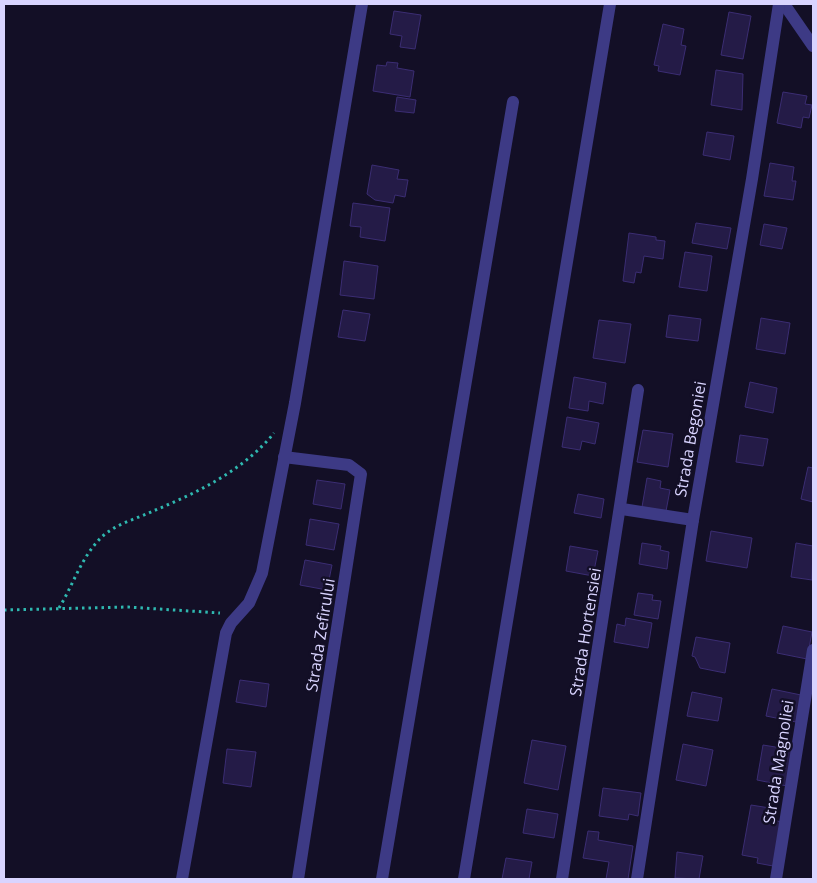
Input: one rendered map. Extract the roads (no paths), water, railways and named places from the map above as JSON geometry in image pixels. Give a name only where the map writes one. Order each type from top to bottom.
[{"type":"street","points":[[182,879],[220,658],[226,633],[238,614],[249,603],[262,573],[284,457],[362,4]]},
{"type":"street","points":[[464,879],[610,4]]},
{"type":"street","name":"Strada Begoniei","points":[[637,879],[693,520],[752,179],[779,4]]},
{"type":"street","points":[[784,4],[813,46]]},
{"type":"street","points":[[382,879],[512,102]]},
{"type":"street","name":"Strada Hortensiei","points":[[562,879],[622,509],[638,390]]},
{"type":"street","name":"Strada Zefirului","points":[[284,457],[349,465],[361,474],[298,879]]},
{"type":"street","points":[[622,509],[693,520]]},
{"type":"street","name":"Strada Magnoliei","points":[[776,879],[813,650]]}]
